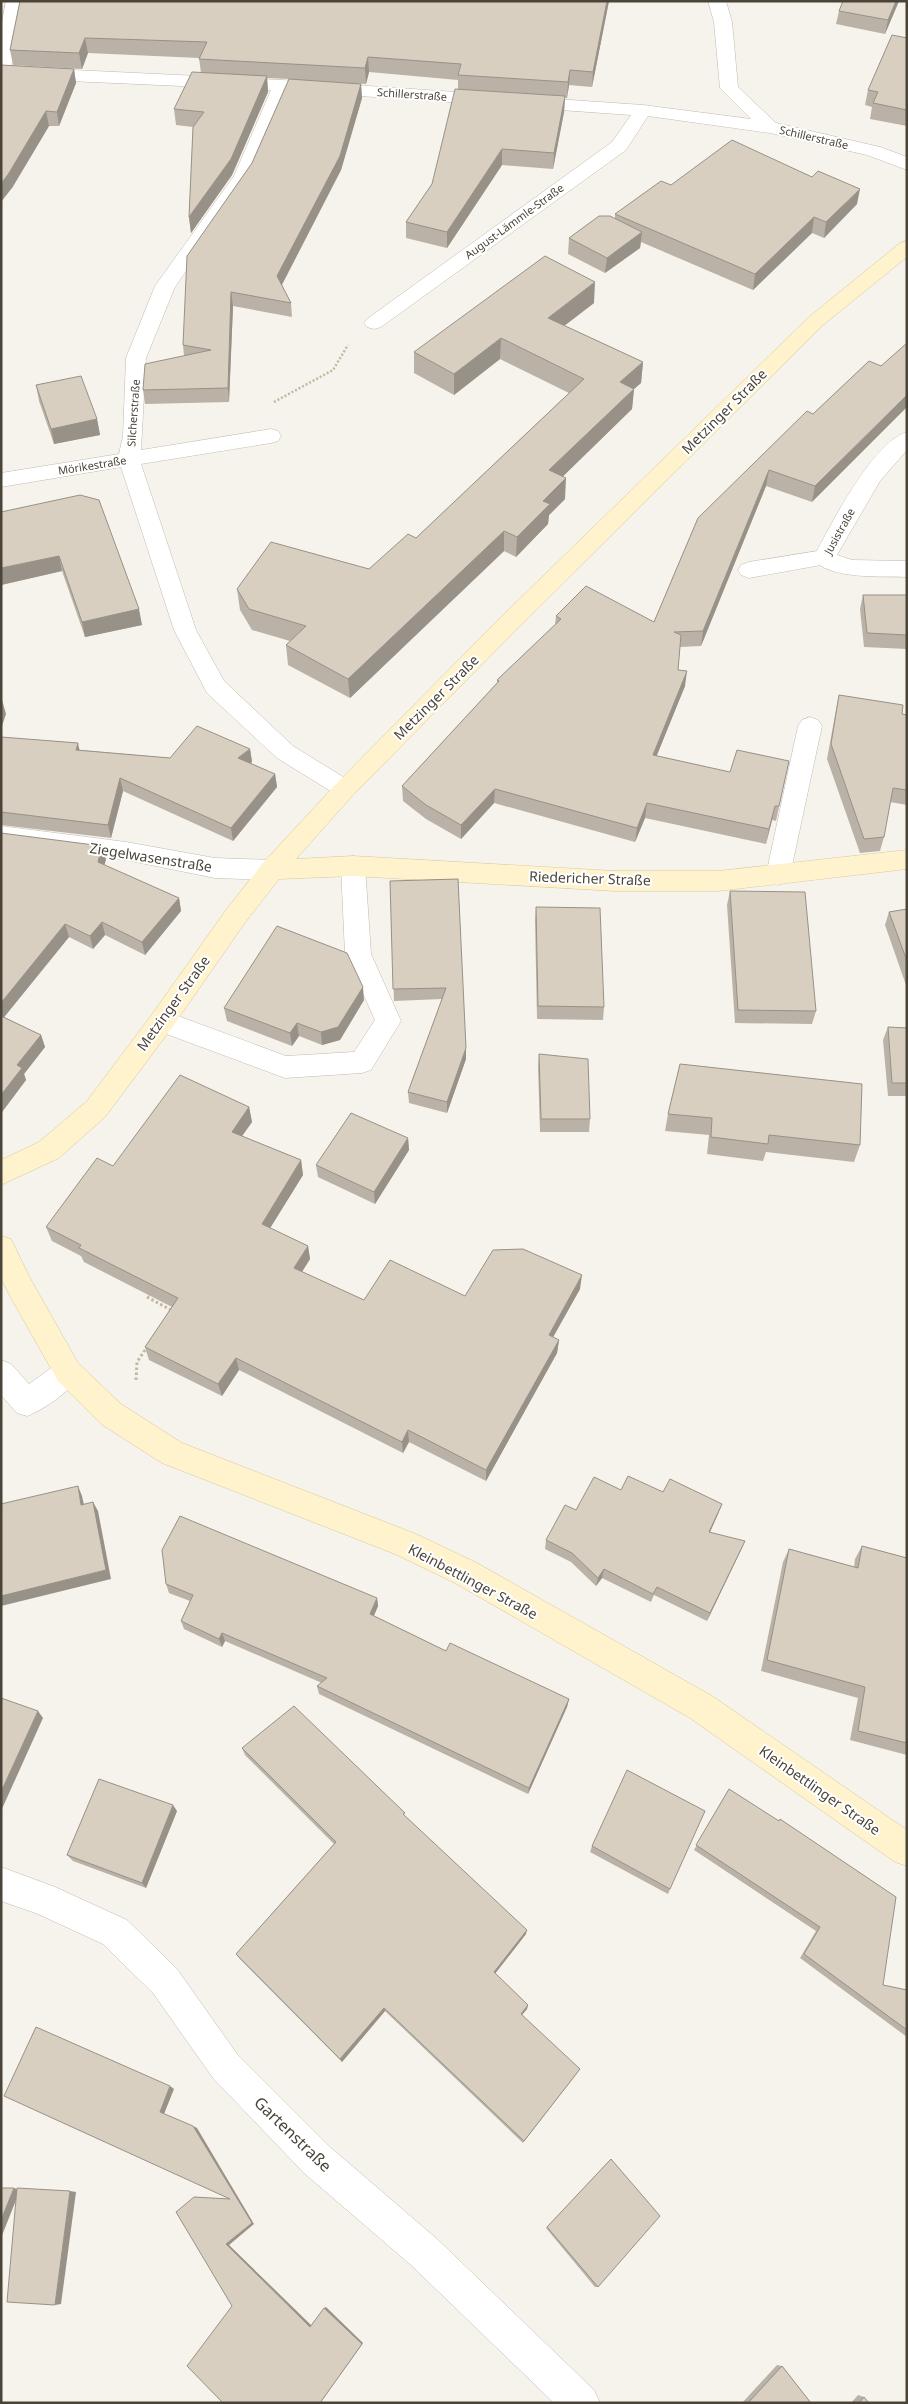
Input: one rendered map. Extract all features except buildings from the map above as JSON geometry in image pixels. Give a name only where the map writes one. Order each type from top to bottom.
[{"type":"street","points":[[2,73],[15,1]]},
{"type":"street","points":[[717,1],[723,22],[729,88],[770,127]]},
{"type":"street","name":"Schillerstraße","points":[[2,73],[282,85],[643,110],[770,127],[873,151],[907,164]]},
{"type":"street","name":"Silcherstraße","points":[[282,85],[242,176],[165,286],[136,358],[133,436],[129,460],[185,630],[215,687],[285,752],[345,789]]},
{"type":"street","name":"August-Lämmle-Straße","points":[[374,322],[619,146],[643,110]]},
{"type":"street","name":"Metzinger Straße","points":[[1,1173],[49,1150],[96,1109],[272,870],[345,789],[505,627],[816,321],[907,247]]},
{"type":"street","name":"Mörikestraße","points":[[1,480],[271,436]]},
{"type":"street","name":"Jusistraße","points":[[907,439],[895,446],[856,502],[824,558],[850,568],[907,569]]},
{"type":"street","points":[[748,570],[824,558]]},
{"type":"street","points":[[778,875],[810,726]]},
{"type":"street","name":"Ziegelwasenstraße","points":[[1,835],[126,852],[215,868],[272,870]]},
{"type":"street","name":"Riedericher Straße","points":[[272,870],[352,866],[633,881],[718,881],[907,859]]},
{"type":"street","points":[[162,1021],[285,1067],[362,1062],[388,1021],[358,954],[352,866]]},
{"type":"street","name":"Kleinbettlinger Straße","points":[[1,1248],[20,1287],[68,1372],[111,1414],[172,1453],[405,1544],[466,1574],[701,1707],[907,1850]]},
{"type":"street","points":[[1,1373],[27,1403],[68,1372]]},
{"type":"street","name":"Gartenstraße","points":[[1,1884],[43,1899],[115,1932],[165,1981],[225,2066],[317,2160],[424,2252],[581,2403]]},
{"type":"path","points":[[272,402],[281,400],[333,370],[348,344],[374,322]]},
{"type":"path","points":[[152,1291],[147,1298],[172,1310]]},
{"type":"path","points":[[168,1315],[176,1303]]},
{"type":"path","points":[[111,1414],[136,1384],[137,1362],[148,1346]]}]
